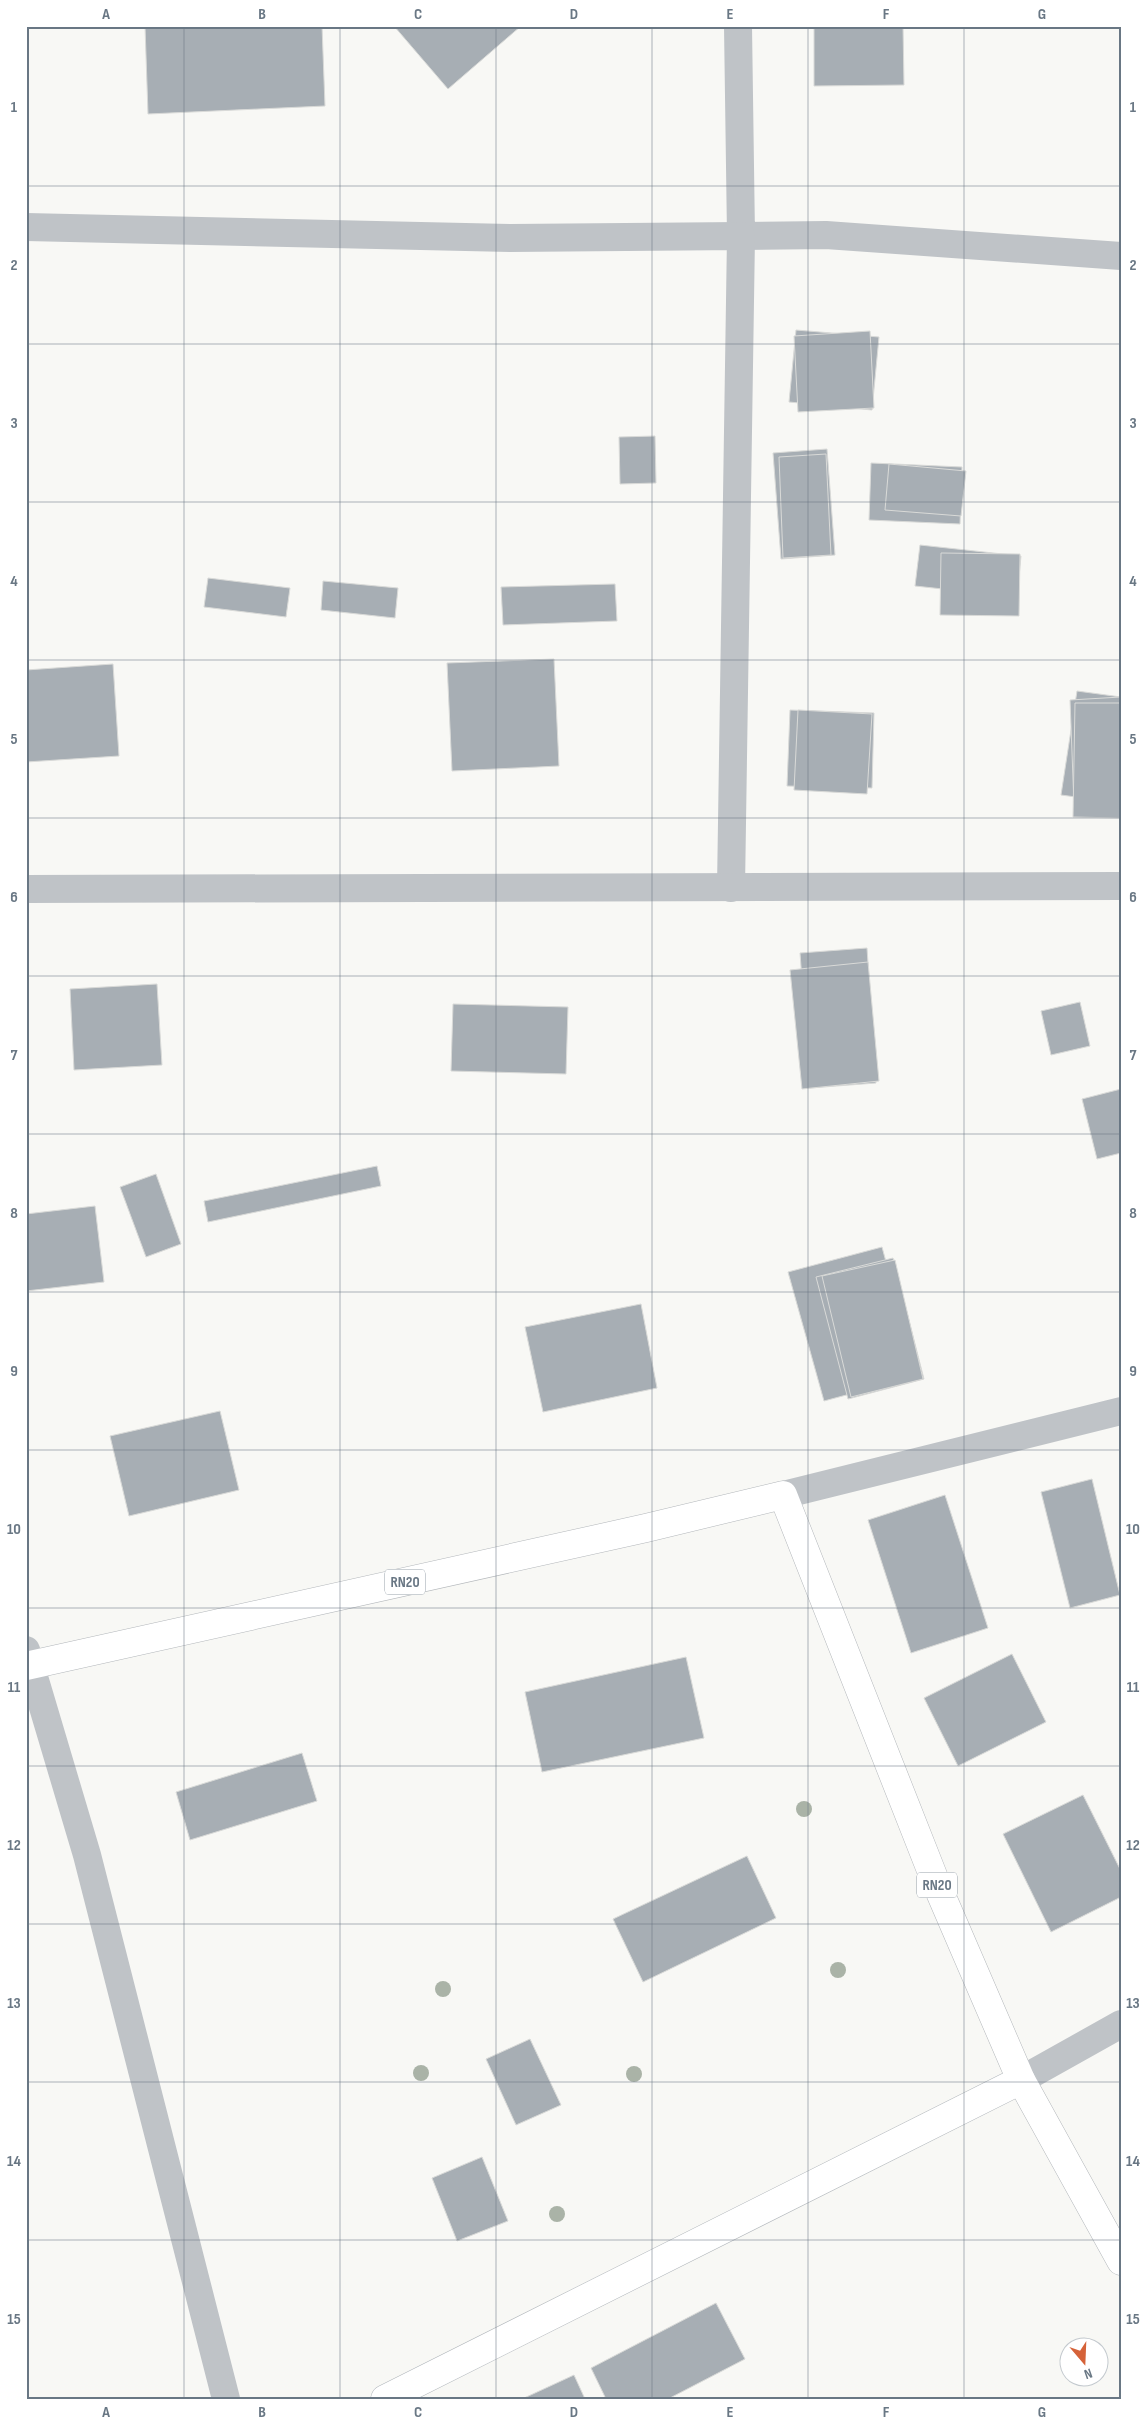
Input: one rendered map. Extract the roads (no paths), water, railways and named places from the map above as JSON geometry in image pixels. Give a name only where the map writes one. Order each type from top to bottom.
[{"type":"main road","name":"RN20","points":[[27,1661],[646,1528],[783,1495],[936,1883],[1021,2080],[1121,2261]]},
{"type":"main road","points":[[385,2399],[1021,2080]]},
{"type":"street","points":[[731,888],[741,236],[738,26]]},
{"type":"street","points":[[26,227],[510,238],[826,235],[1121,256]]},
{"type":"street","points":[[26,889],[1121,886]]},
{"type":"street","points":[[783,1495],[1121,1411]]},
{"type":"street","points":[[27,1661],[87,1855],[226,2399]]},
{"type":"street","points":[[1021,2080],[1121,2024]]}]
